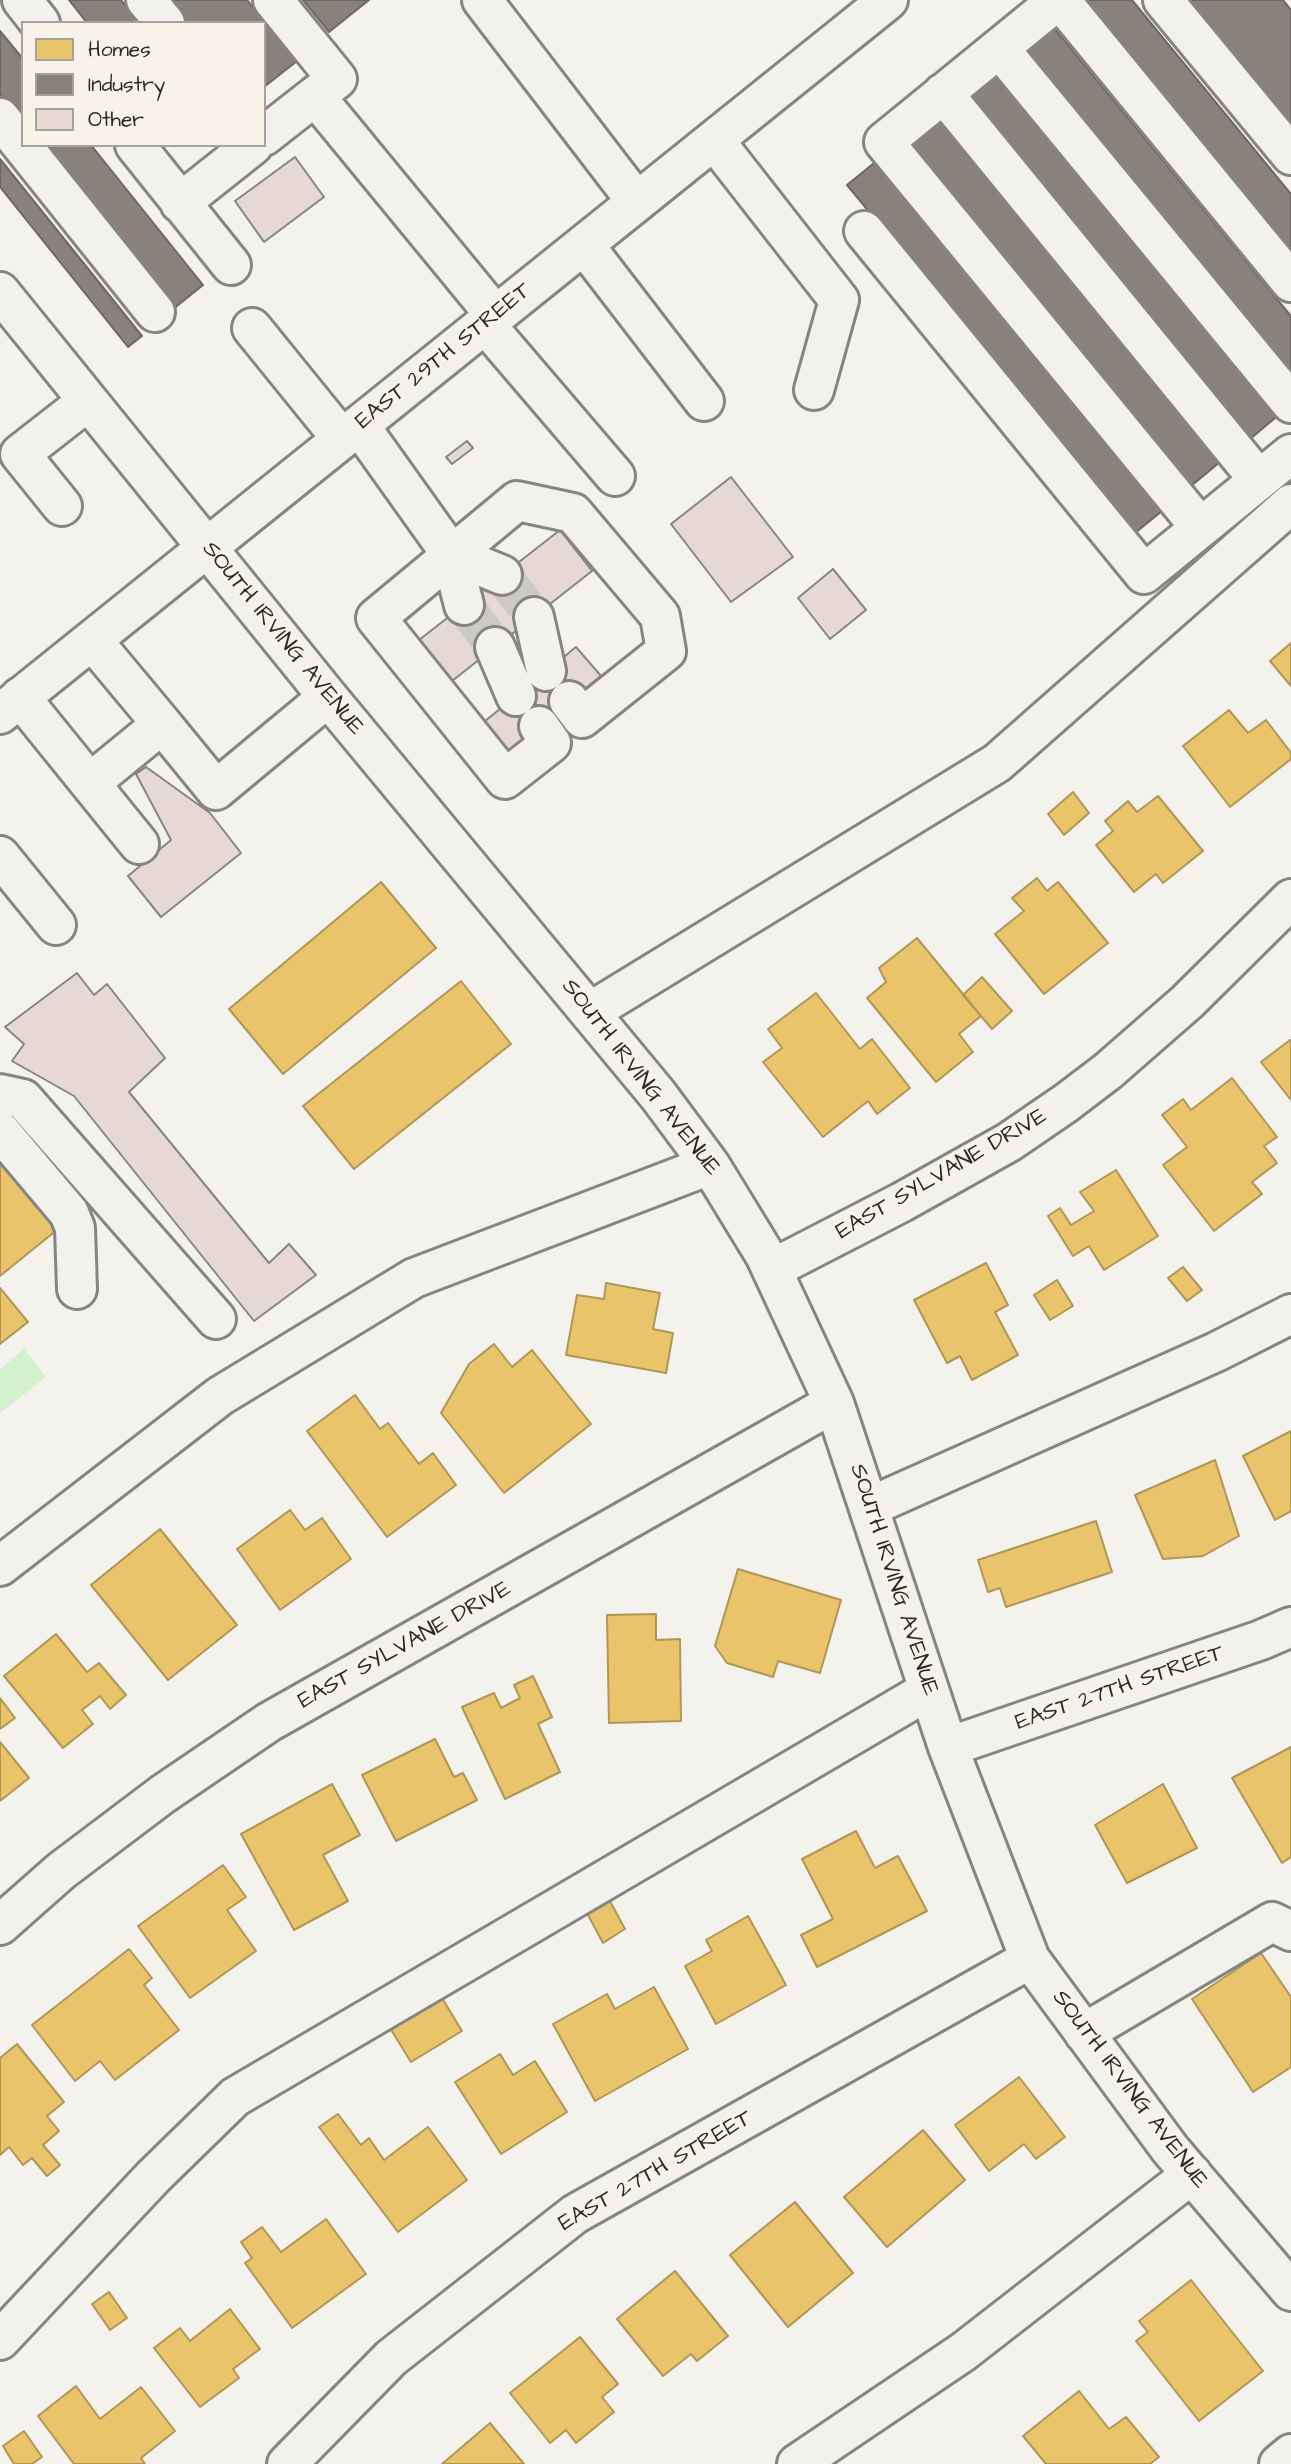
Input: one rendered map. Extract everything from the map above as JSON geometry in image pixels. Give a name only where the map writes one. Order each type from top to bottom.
[{"type":"street","points":[[22,0],[38,21]]},
{"type":"street","points":[[146,0],[162,21]]},
{"type":"street","points":[[266,134],[337,79],[273,0]]},
{"type":"street","points":[[482,0],[637,202]]},
{"type":"street","name":"EAST 29TH STREET","points":[[10,706],[888,0]]},
{"type":"street","points":[[1200,527],[884,142],[1059,0],[1291,282]]},
{"type":"street","points":[[1163,0],[1291,155]]},
{"type":"street","points":[[999,48],[1291,402]]},
{"type":"street","points":[[943,93],[1259,480]]},
{"type":"street","points":[[315,96],[615,476]]},
{"type":"street","points":[[0,118],[21,144]]},
{"type":"street","points":[[714,140],[839,300],[814,390]]},
{"type":"street","points":[[23,147],[155,312]]},
{"type":"street","points":[[137,147],[230,265]]},
{"type":"street","points":[[180,203],[250,147]]},
{"type":"street","points":[[864,231],[1144,574],[1291,454]]},
{"type":"street","points":[[584,245],[704,401]]},
{"type":"street","name":"SOUTH IRVING AVENUE","points":[[0,292],[328,697],[658,1095],[710,1165],[772,1269],[834,1403],[948,1747],[1030,1959],[1170,2149],[1291,2291]]},
{"type":"street","points":[[252,328],[351,432],[451,554],[464,605]]},
{"type":"street","points":[[62,506],[20,454],[88,401]]},
{"type":"street","points":[[517,501],[573,513],[660,616],[666,652],[576,710],[545,735],[505,779],[376,618],[451,554],[517,501]]},
{"type":"street","points":[[590,1012],[997,763],[1291,504]]},
{"type":"street","points":[[451,554],[502,575]]},
{"type":"street","points":[[534,617],[546,671]]},
{"type":"street","points":[[92,640],[216,790],[328,697]]},
{"type":"street","points":[[495,647],[516,696]]},
{"type":"street","points":[[10,706],[90,783],[139,844]]},
{"type":"street","points":[[90,783],[162,724]]},
{"type":"street","points":[[0,856],[56,925]]},
{"type":"street","name":"EAST SYLVANE DRIVE","points":[[772,1269],[891,1208],[997,1149],[1066,1103],[1108,1071],[1187,1002],[1291,899]]},
{"type":"street","points":[[0,1094],[23,1099],[216,1319]]},
{"type":"street","points":[[0,1131],[69,1213],[75,1228],[77,1289]]},
{"type":"street","points":[[0,1566],[220,1396],[414,1278],[710,1165]]},
{"type":"street","points":[[869,1507],[1216,1352],[1291,1314]]},
{"type":"street","name":"EAST SYLVANE DRIVE","points":[[0,1925],[61,1871],[163,1794],[269,1722],[834,1403]]},
{"type":"street","name":"EAST 27TH STREET","points":[[948,1747],[1261,1640],[1291,1627]]},
{"type":"street","points":[[0,2340],[153,2178],[235,2097],[929,1690]]},
{"type":"street","points":[[1084,2033],[1272,1922],[1291,1931]]},
{"type":"street","name":"EAST 27TH STREET","points":[[287,2464],[391,2358],[575,2214],[1030,1959]]},
{"type":"street","points":[[797,2464],[963,2352],[1192,2174]]},
{"type":"street","points":[[1279,2464],[1291,2454]]},
{"type":"green space","points":[[24,1349],[46,1377],[0,1413],[0,1369]]},
{"type":"building: Homes","points":[[1291,643],[1291,686],[1270,661]]},
{"type":"building: Homes","points":[[1229,710],[1248,733],[1266,720],[1291,753],[1291,759],[1230,807],[1183,746]]},
{"type":"building: Homes","points":[[1073,792],[1089,813],[1064,835],[1048,814]]},
{"type":"building: Homes","points":[[1158,796],[1203,851],[1163,883],[1156,874],[1134,892],[1096,845],[1113,831],[1105,821],[1128,801],[1137,812]]},
{"type":"building: Homes","points":[[1037,878],[1047,891],[1058,882],[1108,943],[1044,994],[995,934],[1024,911],[1012,898]]},
{"type":"building: Homes","points":[[381,882],[436,948],[283,1074],[229,1009]]},
{"type":"building: Homes","points":[[917,938],[981,1016],[959,1034],[973,1052],[936,1082],[867,998],[886,982],[879,968]]},
{"type":"building: Homes","points":[[982,977],[1012,1011],[992,1029],[963,995]]},
{"type":"building: Homes","points":[[461,981],[511,1044],[354,1169],[303,1106]]},
{"type":"building: Homes","points":[[816,993],[860,1049],[872,1039],[910,1088],[877,1114],[868,1101],[823,1137],[763,1062],[782,1048],[768,1029]]},
{"type":"building: Homes","points":[[1291,1041],[1291,1100],[1261,1062]]},
{"type":"building: Homes","points":[[1232,1078],[1277,1137],[1264,1146],[1277,1163],[1252,1182],[1262,1194],[1214,1231],[1163,1165],[1187,1147],[1162,1115],[1183,1099],[1191,1110]]},
{"type":"building: Homes","points":[[0,1147],[63,1225],[0,1276]]},
{"type":"building: Homes","points":[[1116,1170],[1158,1236],[1104,1270],[1089,1246],[1073,1256],[1048,1216],[1060,1208],[1071,1225],[1094,1211],[1080,1192]]},
{"type":"building: Homes","points":[[986,1263],[1008,1305],[995,1312],[1018,1355],[972,1380],[960,1356],[947,1363],[914,1300]]},
{"type":"building: Homes","points":[[1183,1267],[1202,1290],[1187,1301],[1168,1278]]},
{"type":"building: Homes","points":[[1057,1280],[1073,1306],[1050,1320],[1034,1295]]},
{"type":"building: Homes","points":[[606,1283],[660,1293],[653,1329],[673,1333],[666,1373],[566,1355],[577,1295],[604,1299]]},
{"type":"building: Homes","points":[[0,1288],[28,1322],[0,1344]]},
{"type":"building: Homes","points":[[494,1344],[512,1367],[532,1350],[591,1424],[504,1493],[441,1413],[469,1364]]},
{"type":"building: Homes","points":[[355,1395],[380,1429],[388,1423],[419,1464],[433,1453],[456,1485],[387,1537],[307,1431]]},
{"type":"building: Homes","points":[[1291,1431],[1291,1511],[1275,1520],[1243,1456]]},
{"type":"building: Homes","points":[[1215,1460],[1239,1536],[1203,1556],[1163,1559],[1135,1495]]},
{"type":"building: Homes","points":[[290,1510],[305,1530],[322,1518],[351,1559],[280,1610],[237,1549]]},
{"type":"building: Homes","points":[[1096,1521],[1112,1572],[1006,1607],[1000,1588],[988,1592],[978,1560]]},
{"type":"building: Homes","points":[[160,1529],[237,1625],[168,1680],[91,1585]]},
{"type":"building: Homes","points":[[738,1569],[841,1600],[820,1673],[778,1661],[773,1677],[727,1663],[715,1646]]},
{"type":"building: Homes","points":[[656,1614],[656,1640],[680,1639],[681,1721],[609,1723],[607,1615]]},
{"type":"building: Homes","points":[[56,1634],[87,1672],[99,1663],[126,1695],[110,1709],[100,1696],[82,1710],[93,1724],[63,1748],[4,1676]]},
{"type":"building: Homes","points":[[533,1676],[552,1717],[538,1724],[560,1772],[505,1799],[462,1707],[494,1693],[501,1708],[520,1698],[514,1685]]},
{"type":"building: Homes","points":[[0,1698],[15,1718],[0,1729]]},
{"type":"building: Homes","points":[[435,1739],[454,1777],[463,1773],[477,1800],[396,1841],[362,1775]]},
{"type":"building: Homes","points":[[0,1742],[29,1778],[0,1801]]},
{"type":"building: Homes","points":[[1291,1747],[1291,1857],[1282,1863],[1232,1778]]},
{"type":"building: Homes","points":[[332,1784],[360,1835],[323,1855],[348,1901],[294,1930],[241,1834]]},
{"type":"building: Homes","points":[[1163,1784],[1197,1848],[1127,1883],[1095,1825]]},
{"type":"building: Homes","points":[[856,1831],[875,1868],[898,1856],[927,1911],[817,1967],[801,1935],[833,1919],[802,1859]]},
{"type":"building: Homes","points":[[223,1865],[246,1897],[227,1910],[256,1951],[190,1998],[138,1926]]},
{"type":"building: Homes","points":[[604,1890],[625,1929],[603,1943],[582,1904]]},
{"type":"building: Homes","points":[[748,1916],[786,1985],[716,2024],[685,1966],[712,1951],[706,1940]]},
{"type":"building: Homes","points":[[129,1949],[152,1978],[144,1985],[179,2030],[115,2080],[100,2061],[75,2081],[32,2025]]},
{"type":"building: Homes","points":[[1261,1953],[1291,1997],[1291,2067],[1253,2092],[1192,1999]]},
{"type":"building: Homes","points":[[654,1987],[688,2049],[595,2101],[553,2024],[607,1994],[615,2009]]},
{"type":"building: Homes","points":[[436,1988],[462,2031],[411,2062],[385,2020]]},
{"type":"building: Homes","points":[[17,2044],[64,2102],[47,2116],[59,2131],[43,2145],[60,2165],[47,2176],[32,2158],[23,2165],[9,2147],[0,2155],[0,2058]]},
{"type":"building: Homes","points":[[500,2054],[513,2075],[535,2061],[567,2112],[501,2154],[455,2082]]},
{"type":"building: Homes","points":[[1019,2077],[1065,2137],[1036,2159],[1024,2144],[989,2171],[955,2125]]},
{"type":"building: Homes","points":[[338,2114],[361,2145],[369,2138],[384,2160],[428,2127],[467,2180],[398,2232],[319,2127]]},
{"type":"building: Homes","points":[[923,2130],[965,2180],[887,2247],[844,2197]]},
{"type":"building: Homes","points":[[795,2202],[853,2273],[788,2327],[730,2255]]},
{"type":"building: Homes","points":[[326,2219],[366,2274],[292,2328],[245,2263],[252,2258],[241,2242],[262,2227],[281,2252]]},
{"type":"building: Homes","points":[[675,2271],[728,2336],[697,2361],[691,2354],[663,2376],[617,2319]]},
{"type":"building: Homes","points":[[1191,2280],[1263,2371],[1199,2421],[1136,2341],[1148,2332],[1139,2321]]},
{"type":"building: Homes","points":[[109,2292],[127,2318],[110,2330],[92,2304]]},
{"type":"building: Homes","points":[[230,2309],[260,2349],[233,2369],[239,2378],[200,2407],[154,2348],[180,2328],[190,2341]]},
{"type":"building: Homes","points":[[580,2337],[618,2384],[602,2397],[614,2412],[576,2443],[566,2430],[550,2443],[510,2393]]},
{"type":"building: Homes","points":[[76,2386],[100,2419],[141,2387],[175,2431],[141,2458],[145,2464],[74,2464],[38,2416]]},
{"type":"building: Homes","points":[[1079,2391],[1109,2429],[1126,2417],[1159,2457],[1150,2464],[1046,2464],[1023,2436]]},
{"type":"building: Homes","points":[[490,2423],[524,2464],[442,2464]]},
{"type":"building: Homes","points":[[24,2431],[42,2457],[32,2464],[14,2464],[3,2446]]},
{"type":"building: Industry","points":[[69,0],[121,0],[137,21],[85,21]]},
{"type":"building: Industry","points":[[169,0],[247,0],[264,21],[185,21]]},
{"type":"building: Industry","points":[[303,0],[369,0],[329,32]]},
{"type":"building: Industry","points":[[1081,0],[1132,0],[1291,194],[1291,258]]},
{"type":"building: Industry","points":[[1186,0],[1283,0],[1291,10],[1291,128]]},
{"type":"building: Industry","points":[[266,23],[297,61],[266,85]]},
{"type":"building: Industry","points":[[1050,23],[1291,316],[1291,379],[1019,48]]},
{"type":"building: Industry","points":[[0,31],[21,57],[21,120],[0,94]]},
{"type":"building: Industry","points":[[996,67],[1281,413],[1250,439],[965,92]]},
{"type":"building: Industry","points":[[933,114],[1220,462],[1191,486],[904,138]]},
{"type":"building: Industry","points":[[43,147],[93,147],[203,285],[172,310]]},
{"type":"building: Industry","points":[[0,159],[142,336],[128,347],[0,187]]},
{"type":"building: Industry","points":[[879,159],[1167,507],[1135,533],[847,185]]},
{"type":"building: Other","points":[[295,157],[324,197],[264,242],[235,201]]},
{"type":"building: Other","points":[[467,441],[473,448],[452,464],[446,457]]},
{"type":"building: Other","points":[[731,477],[793,557],[731,602],[671,524]]},
{"type":"building: Other","points":[[560,530],[592,571],[452,681],[419,640]]},
{"type":"building: Other","points":[[833,569],[866,610],[830,639],[798,598]]},
{"type":"building: Other","points":[[576,647],[601,676],[503,756],[479,726]]},
{"type":"building: Other","points":[[146,767],[210,813],[241,853],[161,917],[128,876],[171,840],[136,774]]},
{"type":"building: Other","points":[[77,973],[94,995],[107,984],[165,1058],[129,1092],[269,1263],[289,1244],[316,1275],[254,1321],[74,1096],[12,1061],[24,1044],[5,1027]]},
{"type":"tunnel","points":[[502,575],[534,617]]},
{"type":"tunnel","points":[[464,605],[495,647]]}]
